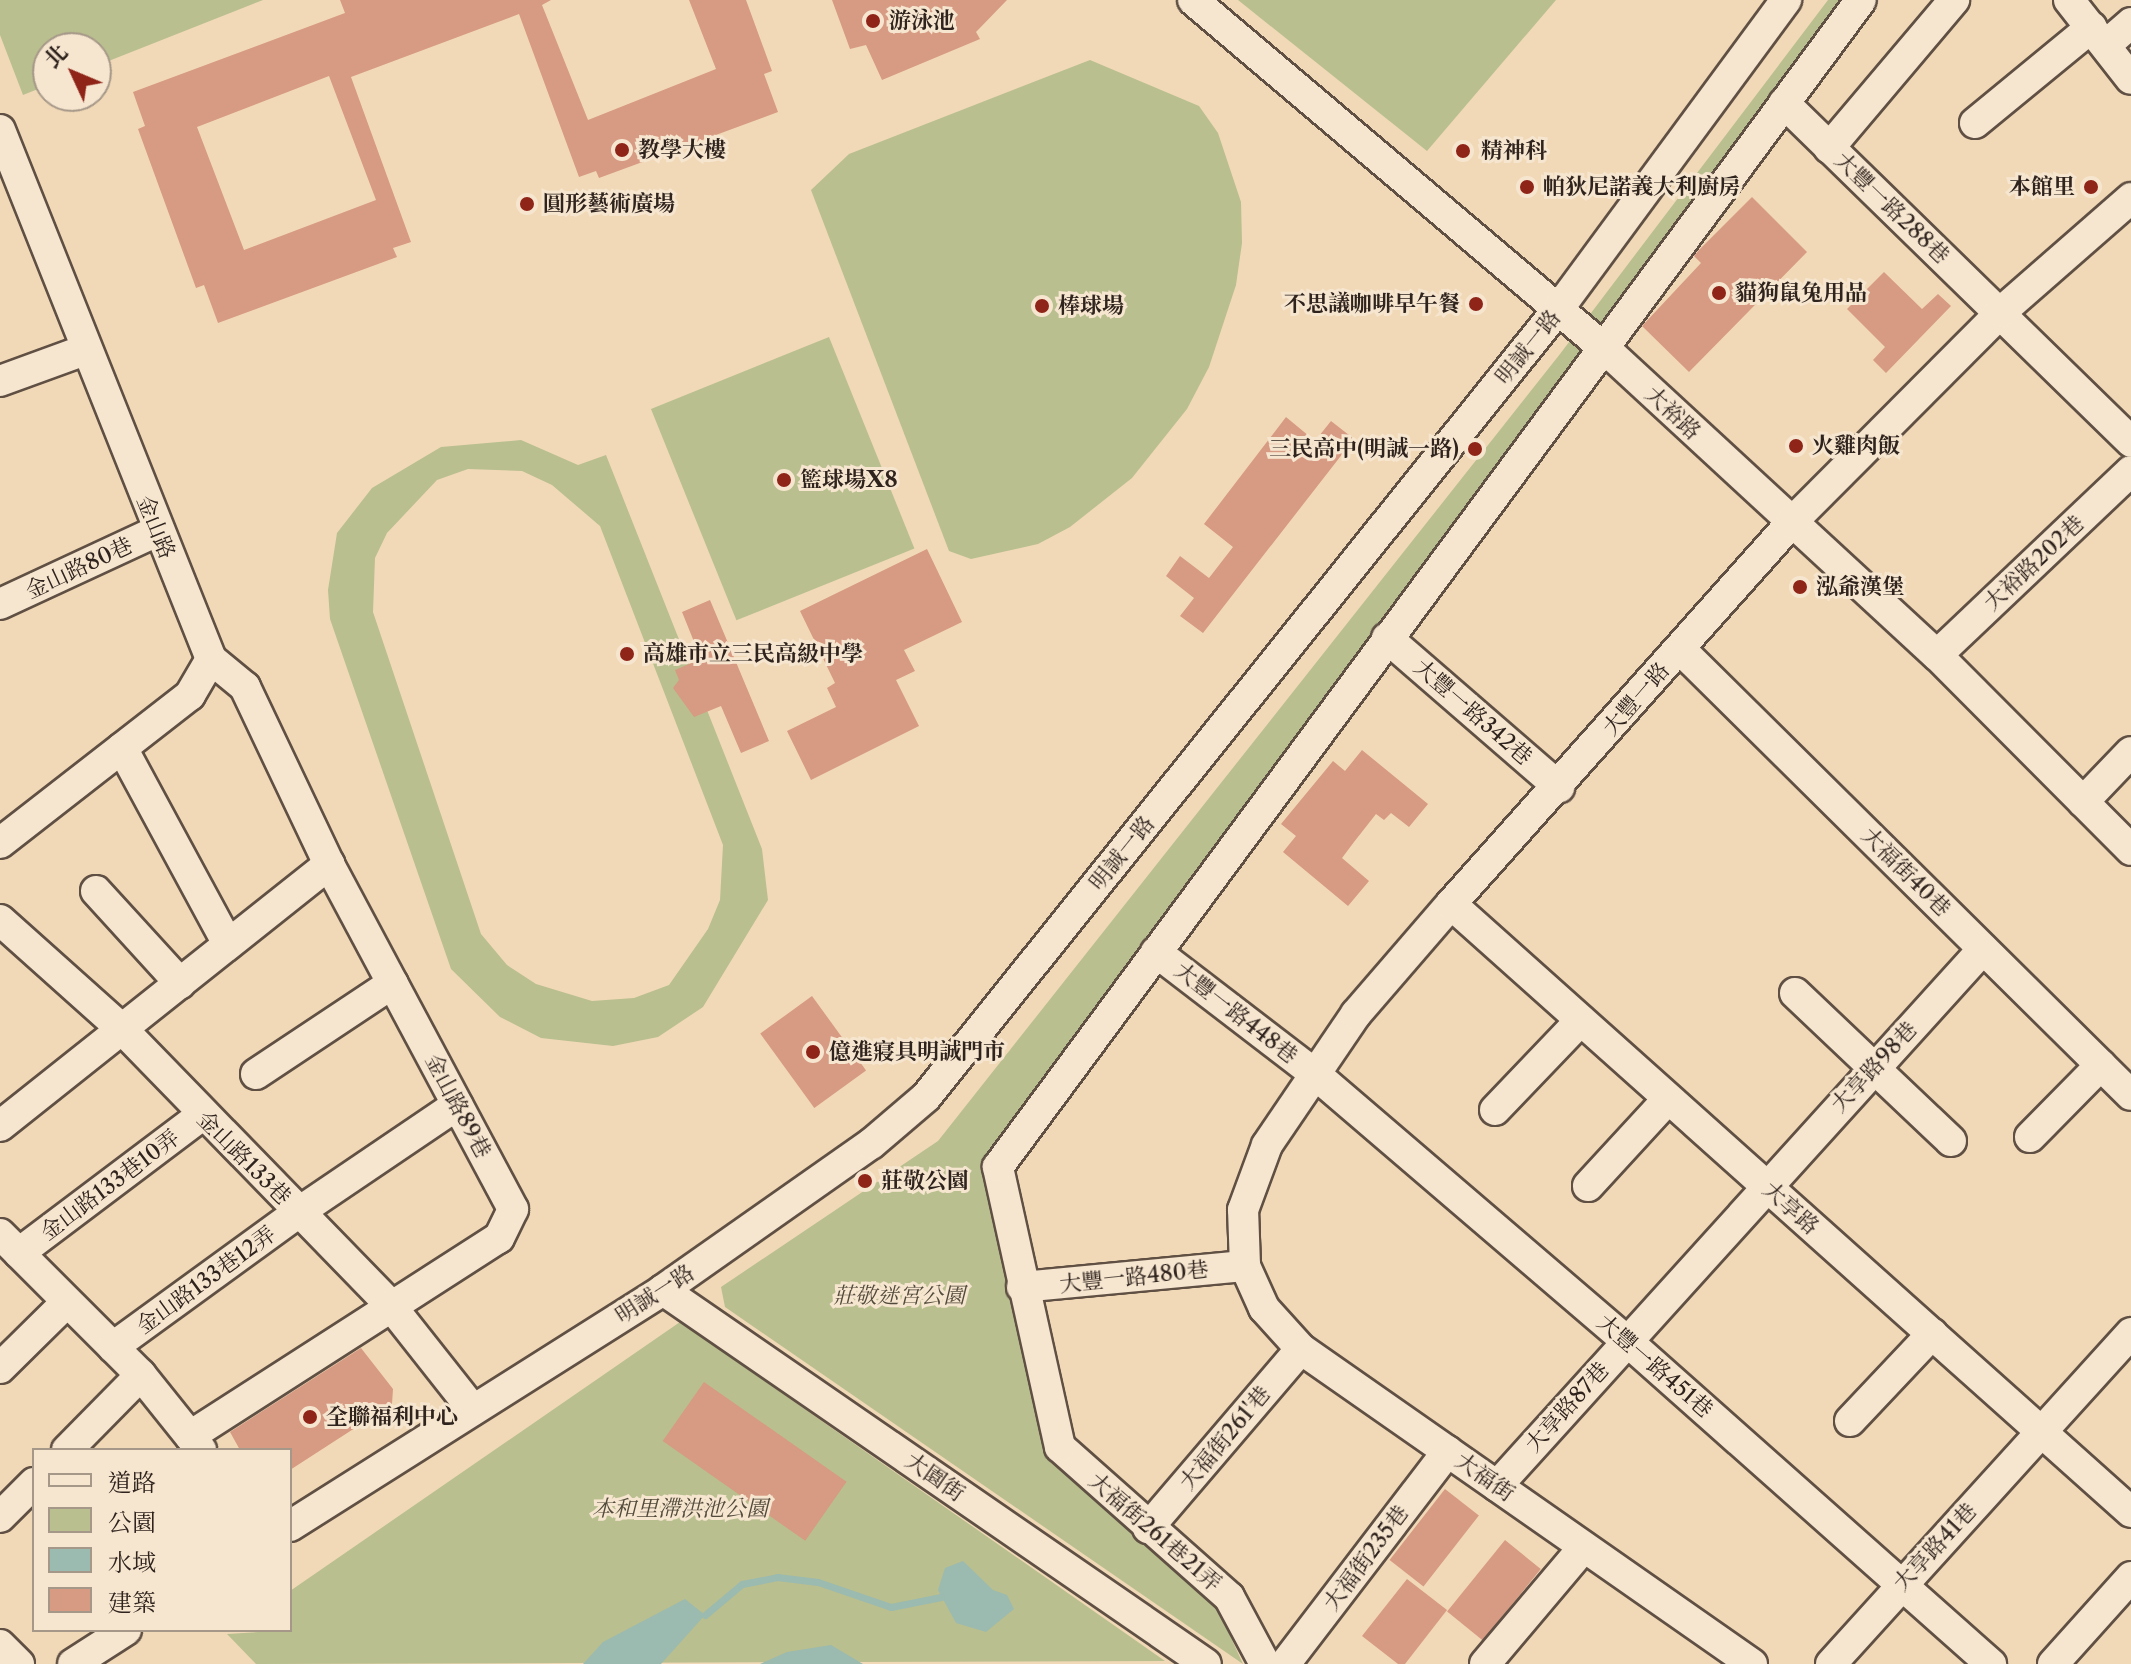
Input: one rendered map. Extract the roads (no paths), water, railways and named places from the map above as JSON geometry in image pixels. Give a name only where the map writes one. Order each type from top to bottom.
[{"type":"street","name":"大裕路","points":[[1193,0],[1604,348],[1937,655],[2131,850]]},
{"type":"street","name":"明誠一路","points":[[292,1525],[663,1290],[871,1144],[926,1097],[1559,308],[1786,0]]},
{"type":"street","points":[[1022,1287],[998,1167],[1861,0]]},
{"type":"street","points":[[1829,148],[1954,0]]},
{"type":"street","points":[[2069,0],[2131,79]]},
{"type":"street","points":[[1975,123],[2100,36],[2131,23]]},
{"type":"street","name":"大豐一路288巷","points":[[1784,103],[2131,442]]},
{"type":"street","name":"金山路","points":[[0,130],[157,531],[211,659]]},
{"type":"street","name":"大豐一路","points":[[1245,1266],[1243,1210],[1267,1145],[1356,1014],[1791,523],[2001,312],[2131,198]]},
{"type":"street","points":[[0,381],[85,350]]},
{"type":"street","name":"大裕路202巷","points":[[1937,655],[2131,471]]},
{"type":"street","name":"金山路80巷","points":[[1,600],[157,531]]},
{"type":"street","name":"大豐一路342巷","points":[[1387,638],[1559,787]]},
{"type":"street","name":"大福街40巷","points":[[1680,649],[2131,1095]]},
{"type":"street","points":[[0,843],[190,695],[211,659]]},
{"type":"street","name":"金山路89巷","points":[[196,1443],[391,1306],[499,1238],[513,1209],[329,864],[245,687],[211,659]]},
{"type":"street","points":[[122,748],[228,944]]},
{"type":"street","points":[[2083,802],[2131,752]]},
{"type":"street","points":[[0,1126],[329,864]]},
{"type":"street","points":[[96,891],[180,983]]},
{"type":"street","name":"大享路","points":[[1451,904],[2131,1512]]},
{"type":"street","name":"金山路133巷","points":[[0,920],[123,1030],[201,1116],[391,1306],[473,1410]]},
{"type":"street","name":"大享路98巷","points":[[1765,1185],[1983,949]]},
{"type":"street","name":"大豐一路448巷","points":[[1156,952],[1315,1074]]},
{"type":"street","points":[[256,1074],[393,983]]},
{"type":"street","points":[[1795,993],[1951,1141]]},
{"type":"street","points":[[1495,1110],[1581,1020]]},
{"type":"street","points":[[2030,1137],[2101,1065]]},
{"type":"street","name":"大豐一路451巷","points":[[1315,1074],[1627,1341],[1991,1664]]},
{"type":"street","points":[[1588,1186],[1668,1099]]},
{"type":"street","name":"金山路133巷12弄","points":[[113,1347],[299,1212],[457,1105]]},
{"type":"street","name":"金山路133巷10弄","points":[[9,1244],[201,1116]]},
{"type":"street","name":"大享路87巷","points":[[1497,1486],[1765,1185]]},
{"type":"street","points":[[9,1244],[141,1375],[196,1443]]},
{"type":"street","name":"大豐一路480巷","points":[[1022,1287],[1245,1266]]},
{"type":"street","name":"大福街","points":[[1245,1266],[1264,1308],[1301,1349],[1752,1664]]},
{"type":"street","name":"大福街261巷21弄","points":[[1022,1287],[1060,1447],[1229,1597],[1265,1664]]},
{"type":"street","name":"大園街","points":[[663,1290],[1206,1664]]},
{"type":"street","points":[[0,1368],[67,1302]]},
{"type":"street","name":"大享路41巷","points":[[1831,1664],[1900,1584],[2131,1333]]},
{"type":"street","points":[[1850,1421],[1932,1334]]},
{"type":"street","name":"大福街261'巷","points":[[1148,1528],[1301,1349]]},
{"type":"street","points":[[69,1448],[141,1375]]},
{"type":"street","name":"大福街235巷","points":[[1285,1664],[1448,1451]]},
{"type":"street","points":[[0,1517],[32,1485]]},
{"type":"street","points":[[1485,1664],[1584,1547]]},
{"type":"street","points":[[2053,1664],[2131,1577]]},
{"type":"street","points":[[78,1663],[123,1632]]},
{"type":"street","points":[[0,1645],[19,1664]]},
{"type":"water","points":[[963,1561],[993,1590],[1007,1595],[1014,1609],[986,1632],[956,1623],[938,1590],[945,1568]]},
{"type":"water","points":[[685,1599],[705,1615],[661,1664],[583,1664],[603,1642]]},
{"type":"water","points":[[831,1645],[863,1664],[760,1664],[787,1652]]},
{"type":"waterway","points":[[705,1615],[742,1584],[777,1577],[818,1582],[891,1607],[941,1597]]},
{"type":"place","name":"游泳池","points":[[873,21]]},
{"type":"place","name":"教學大樓","points":[[622,150]]},
{"type":"place","name":"精神科","points":[[1463,151]]},
{"type":"place","name":"帕狄尼諾義大利廚房","points":[[1527,187]]},
{"type":"place","name":"本館里","points":[[2091,187]]},
{"type":"place","name":"圓形藝術廣場","points":[[527,204]]},
{"type":"place","name":"貓狗鼠兔用品","points":[[1719,293]]},
{"type":"place","name":"不思議咖啡早午餐","points":[[1476,304]]},
{"type":"place","name":"棒球場","points":[[1042,306]]},
{"type":"place","name":"火雞肉飯","points":[[1796,446]]},
{"type":"place","name":"三民高中(明誠一路)","points":[[1475,449]]},
{"type":"place","name":"籃球場X8","points":[[784,480]]},
{"type":"place","name":"泓爺漢堡","points":[[1800,587]]},
{"type":"place","name":"高雄市立三民高級中學","points":[[627,654]]},
{"type":"place","name":"億進寢具明誠門市","points":[[813,1052]]},
{"type":"place","name":"莊敬公園","points":[[865,1181]]},
{"type":"place","name":"全聯福利中心","points":[[310,1417]]},
{"type":"park label","name":"莊敬迷宮公園","points":[[899,1296]]},
{"type":"park label","name":"本和里滯洪池公園","points":[[680,1509]]}]
